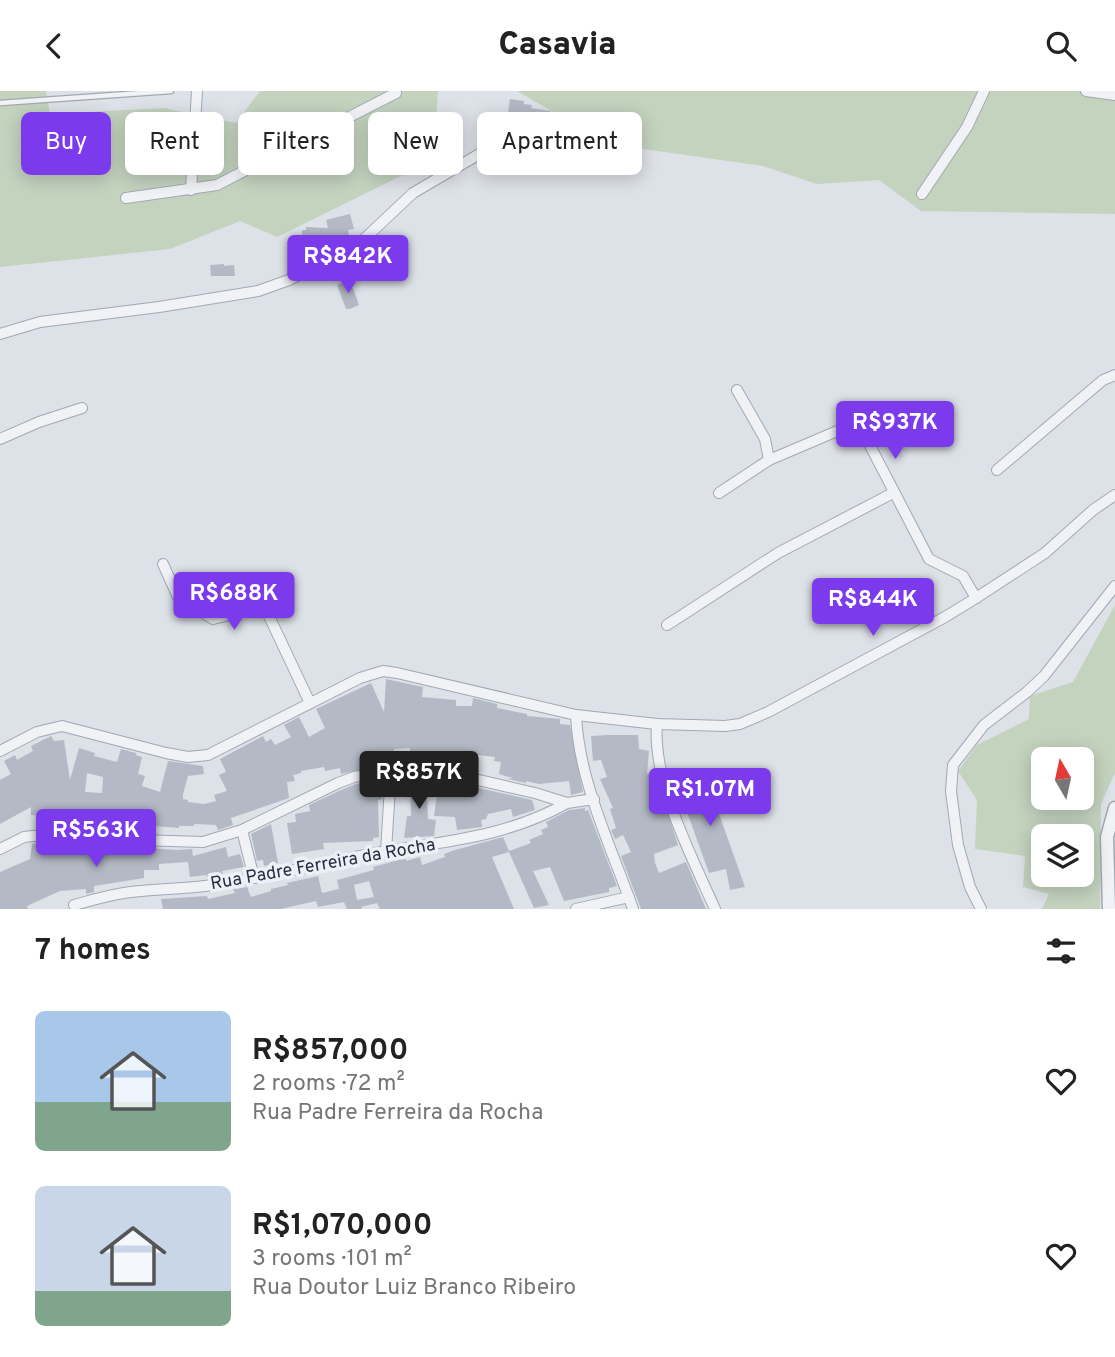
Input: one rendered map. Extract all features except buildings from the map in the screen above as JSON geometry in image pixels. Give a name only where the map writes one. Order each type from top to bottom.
[{"type":"street","points":[[191,190],[197,91]]},
{"type":"street","points":[[922,194],[967,127],[984,91]]},
{"type":"street","points":[[1086,91],[1115,95]]},
{"type":"street","points":[[126,198],[216,185],[396,93]]},
{"type":"street","points":[[0,334],[40,322],[258,291],[289,280],[345,253],[361,242],[413,193],[477,155]]},
{"type":"street","points":[[997,470],[1103,380],[1115,375]]},
{"type":"street","points":[[737,390],[765,439],[769,460]]},
{"type":"street","points":[[0,439],[39,422],[82,408]]},
{"type":"street","points":[[719,493],[769,460],[842,429],[863,432],[929,559],[963,576],[976,598]]},
{"type":"street","points":[[667,625],[778,553],[893,493]]},
{"type":"street","points":[[0,751],[37,732],[62,726],[166,753],[198,757],[208,755],[360,678],[383,671],[576,715],[657,724],[725,726],[754,719],[945,617],[1045,553],[1093,510],[1114,498]]},
{"type":"street","points":[[163,564],[178,597],[213,619],[258,608],[268,614],[310,703]]},
{"type":"street","points":[[981,909],[970,887],[958,845],[953,816],[953,765],[984,725],[1044,676],[1115,586]]},
{"type":"street","points":[[576,715],[578,743],[586,776],[633,909]]},
{"type":"street","points":[[657,724],[657,751],[675,815],[715,909]]},
{"type":"street","name":"Rua Padre Ferreira da Rocha","points":[[0,849],[24,837],[41,834],[84,834],[203,842],[242,830],[338,783],[354,777],[391,771],[435,770],[535,793],[566,803]]},
{"type":"street","points":[[386,851],[391,771]]},
{"type":"street","name":"Rua Padre Ferreira da Rocha","points":[[74,905],[129,892],[203,886],[254,878],[386,851],[440,843],[512,828],[548,814],[566,803],[594,799]]},
{"type":"street","points":[[1109,909],[1107,837],[1115,808]]},
{"type":"street","points":[[242,830],[254,878]]},
{"type":"street","points":[[576,909],[629,897]]},
{"type":"lane","points":[[0,103],[171,91]]},
{"type":"green space","points":[[0,91],[46,91],[50,112],[21,112],[21,175],[111,175],[111,112],[88,112],[164,108],[183,112],[125,112],[125,175],[224,175],[224,120],[236,123],[238,120],[238,175],[354,175],[354,112],[244,112],[260,91],[438,91],[437,112],[368,112],[368,175],[403,175],[277,237],[240,221],[170,249],[0,267]]},
{"type":"green space","points":[[517,91],[1115,91],[1115,214],[921,211],[879,180],[817,184],[763,166],[642,149],[642,112],[553,112]]},
{"type":"green space","points":[[1115,605],[1115,773],[1101,804],[1100,909],[1042,909],[1049,894],[1023,887],[1025,856],[975,849],[977,800],[958,771],[977,745],[1029,719],[1030,696],[1073,682]]}]
